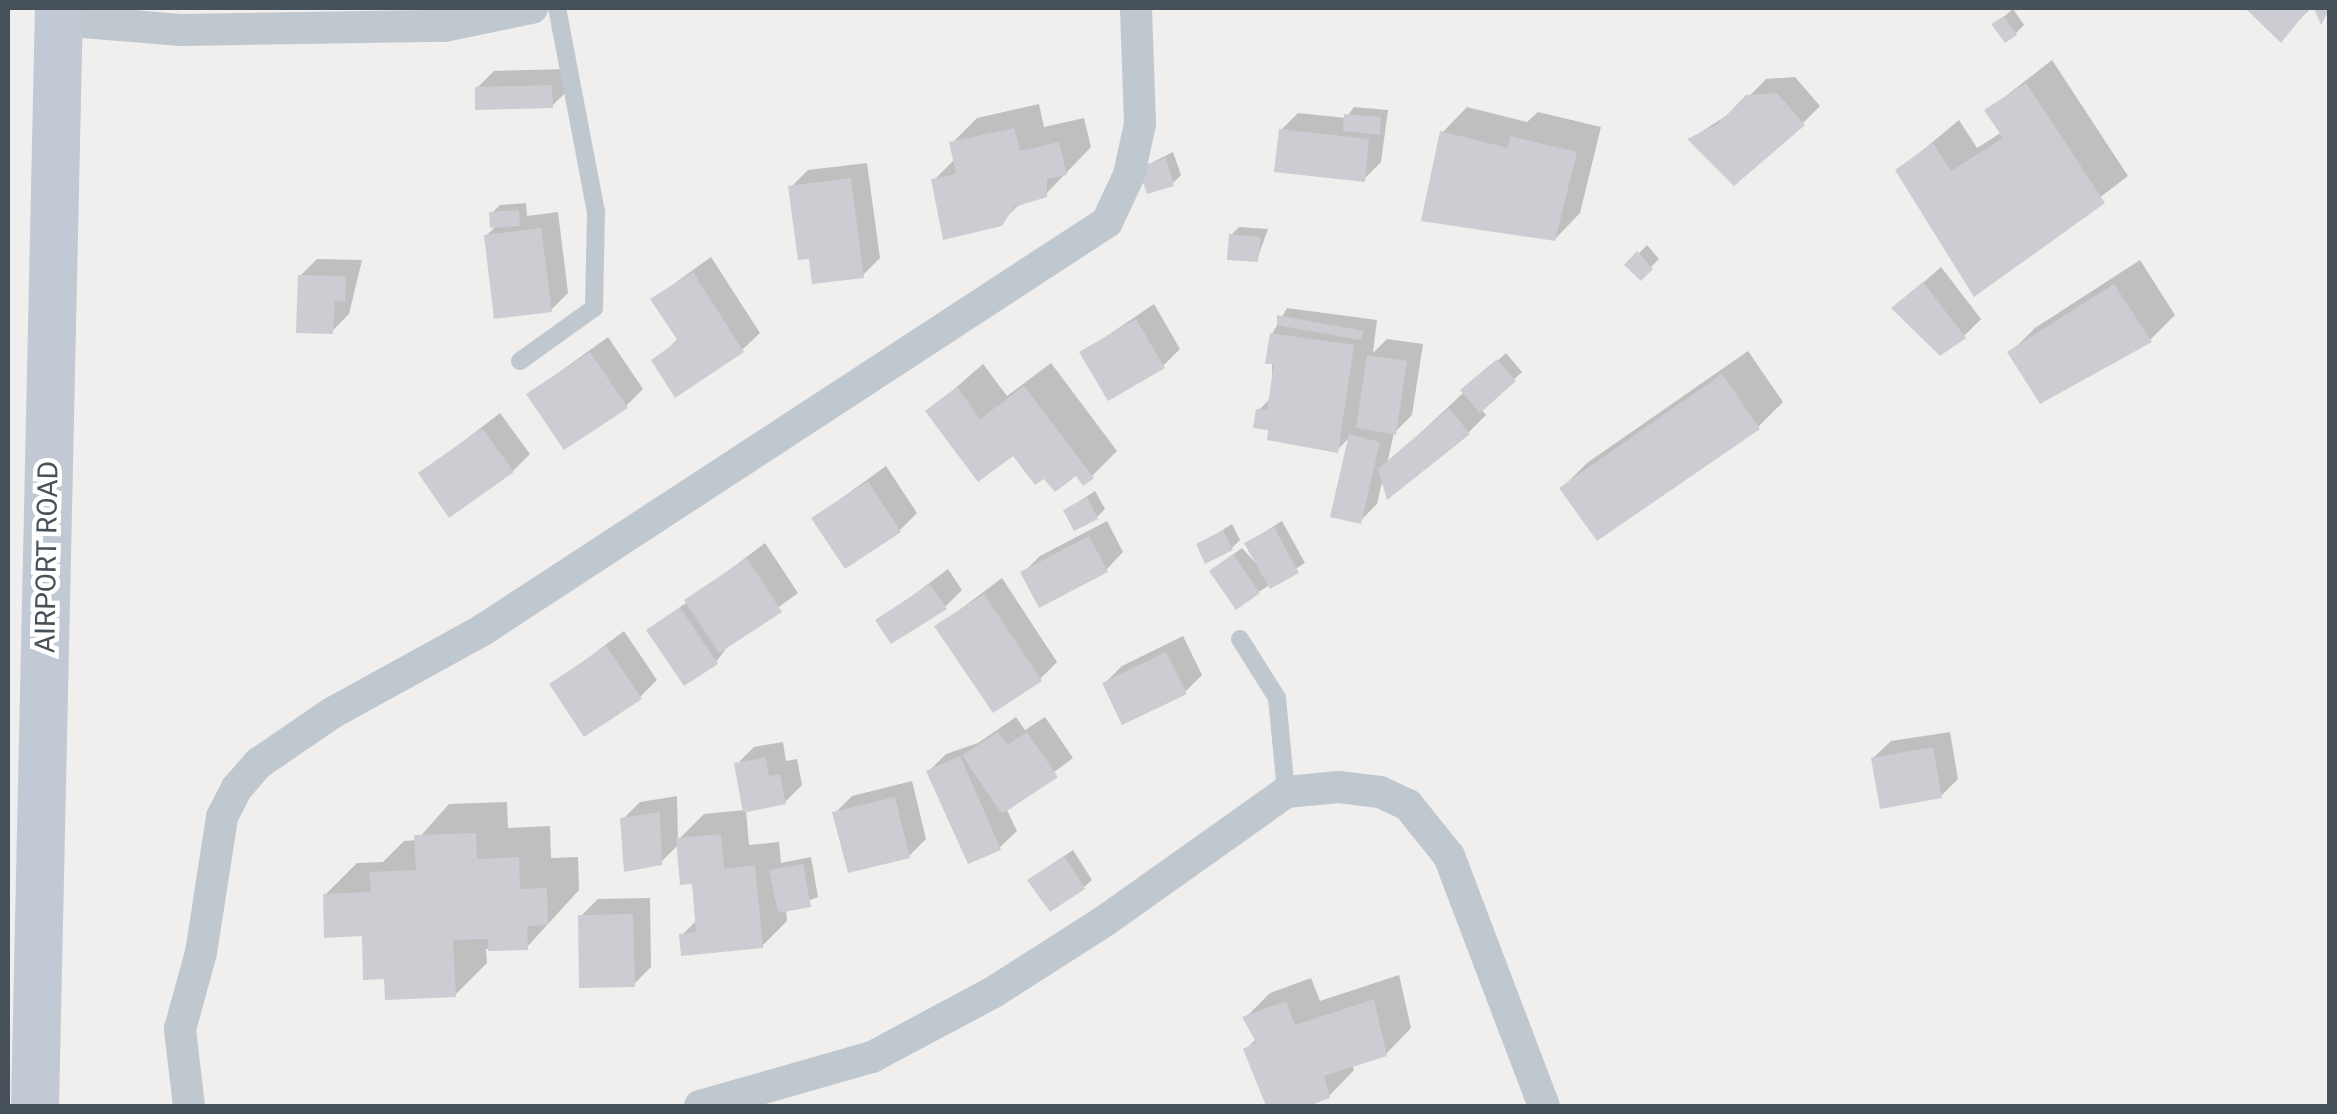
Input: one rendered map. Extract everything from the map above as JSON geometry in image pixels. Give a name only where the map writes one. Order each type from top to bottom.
[{"type":"main road","name":"AIRPORT ROAD","points":[[35,1106],[59,14]]},
{"type":"street","points":[[59,14],[181,30],[444,17],[532,8]]},
{"type":"street","points":[[189,1106],[180,1029],[200,953],[222,817],[236,788],[259,763],[332,713],[481,631],[1107,222],[1129,175],[1140,124],[1136,8]]},
{"type":"street","points":[[700,1106],[872,1057],[992,994],[1286,792],[1339,787],[1380,792],[1408,804],[1449,856],[1544,1106]]},
{"type":"lane","points":[[520,361],[594,308],[596,212],[557,8]]},
{"type":"lane","points":[[1240,638],[1276,698],[1286,792]]},
{"type":"building","points":[[2245,8],[2309,8],[2281,43]]},
{"type":"building","points":[[2314,8],[2330,8],[2321,25]]},
{"type":"building","points":[[2004,16],[2017,35],[2005,43],[1991,24]]},
{"type":"building","points":[[2026,83],[2105,203],[1974,297],[1895,170],[1933,143],[1951,171],[2003,138],[1984,110]]},
{"type":"building","points":[[552,85],[553,108],[475,110],[475,87]]},
{"type":"building","points":[[1777,93],[1805,125],[1734,186],[1687,139],[1718,124],[1746,95]]},
{"type":"building","points":[[1344,114],[1381,117],[1380,135],[1343,131]]},
{"type":"building","points":[[1014,128],[1020,151],[1059,142],[1067,175],[1047,179],[1047,197],[1014,207],[1002,226],[943,240],[931,179],[956,174],[949,142]]},
{"type":"building","points":[[1279,129],[1369,139],[1365,182],[1274,172]]},
{"type":"building","points":[[1440,131],[1508,148],[1510,136],[1577,152],[1555,241],[1421,221]]},
{"type":"building","points":[[1166,158],[1174,186],[1147,194],[1138,167]]},
{"type":"building","points":[[851,178],[864,278],[812,284],[809,259],[798,260],[788,186]]},
{"type":"building","points":[[519,210],[520,226],[490,228],[489,212]]},
{"type":"building","points":[[541,228],[552,312],[494,319],[484,235]]},
{"type":"building","points":[[1229,234],[1261,237],[1258,262],[1227,260]]},
{"type":"building","points":[[1637,251],[1653,269],[1641,281],[1624,265]]},
{"type":"building","points":[[693,272],[744,352],[675,398],[651,360],[678,341],[650,299]]},
{"type":"building","points":[[298,275],[346,276],[345,302],[335,301],[333,334],[296,333]]},
{"type":"building","points":[[1923,282],[1966,338],[1940,356],[1891,308]]},
{"type":"building","points":[[2114,284],[2152,342],[2040,404],[2007,352]]},
{"type":"building","points":[[1277,315],[1364,331],[1360,340],[1277,325]]},
{"type":"building","points":[[1136,319],[1165,368],[1108,401],[1079,352]]},
{"type":"building","points":[[1270,333],[1354,345],[1338,453],[1267,440],[1268,430],[1253,428],[1256,409],[1267,410],[1274,364],[1265,364]]},
{"type":"building","points":[[590,352],[628,408],[564,450],[526,394]]},
{"type":"building","points":[[1367,355],[1407,361],[1396,435],[1356,428]]},
{"type":"building","points":[[1497,359],[1516,381],[1480,413],[1460,390]]},
{"type":"building","points":[[1722,374],[1760,429],[1597,541],[1559,488]]},
{"type":"building","points":[[1024,386],[1094,478],[1083,486],[1076,476],[1055,492],[1044,479],[1035,485],[1013,456],[978,482],[925,411],[957,387],[980,419]]},
{"type":"building","points":[[1449,408],[1470,434],[1387,500],[1378,469]]},
{"type":"building","points":[[482,428],[514,472],[449,518],[418,473]]},
{"type":"building","points":[[1349,434],[1380,442],[1361,524],[1330,517]]},
{"type":"building","points":[[868,481],[901,532],[845,569],[811,518]]},
{"type":"building","points":[[1087,497],[1098,519],[1074,531],[1063,510]]},
{"type":"building","points":[[1274,527],[1299,573],[1270,589],[1244,543]]},
{"type":"building","points":[[1223,530],[1233,550],[1205,564],[1196,544]]},
{"type":"building","points":[[1089,536],[1108,572],[1039,608],[1020,572]]},
{"type":"building","points":[[1233,554],[1260,593],[1236,610],[1209,571]]},
{"type":"building","points":[[747,558],[782,612],[719,653],[684,600]]},
{"type":"building","points":[[930,584],[947,609],[891,644],[875,620]]},
{"type":"building","points":[[984,594],[1042,681],[993,713],[934,626]]},
{"type":"building","points":[[680,607],[718,664],[684,686],[646,630]]},
{"type":"building","points":[[606,646],[642,699],[584,737],[549,684]]},
{"type":"building","points":[[1166,652],[1187,694],[1122,725],[1102,683]]},
{"type":"building","points":[[998,732],[1007,745],[1027,732],[1058,777],[1002,814],[962,755]]},
{"type":"building","points":[[1933,747],[1942,798],[1880,809],[1871,758]]},
{"type":"building","points":[[960,756],[1001,850],[968,864],[926,771]]},
{"type":"building","points":[[766,757],[769,776],[780,774],[786,804],[743,813],[734,763]]},
{"type":"building","points":[[895,797],[910,858],[848,873],[832,812]]},
{"type":"building","points":[[660,812],[662,865],[624,872],[620,818]]},
{"type":"building","points":[[476,833],[477,859],[519,857],[520,889],[547,888],[548,925],[527,926],[528,950],[488,951],[488,939],[453,940],[456,997],[385,1000],[384,979],[363,980],[362,936],[324,938],[323,894],[371,892],[369,872],[416,870],[414,835]]},
{"type":"building","points":[[721,834],[724,869],[755,865],[763,948],[681,956],[679,934],[696,932],[692,884],[680,885],[676,838]]},
{"type":"building","points":[[1064,856],[1085,889],[1050,912],[1027,880]]},
{"type":"building","points":[[803,864],[811,907],[778,913],[769,870]]},
{"type":"building","points":[[633,914],[635,987],[579,988],[578,915]]},
{"type":"building","points":[[1374,999],[1387,1056],[1324,1076],[1330,1098],[1308,1106],[1266,1106],[1243,1049],[1256,1042],[1242,1017],[1286,1001],[1295,1025]]}]
